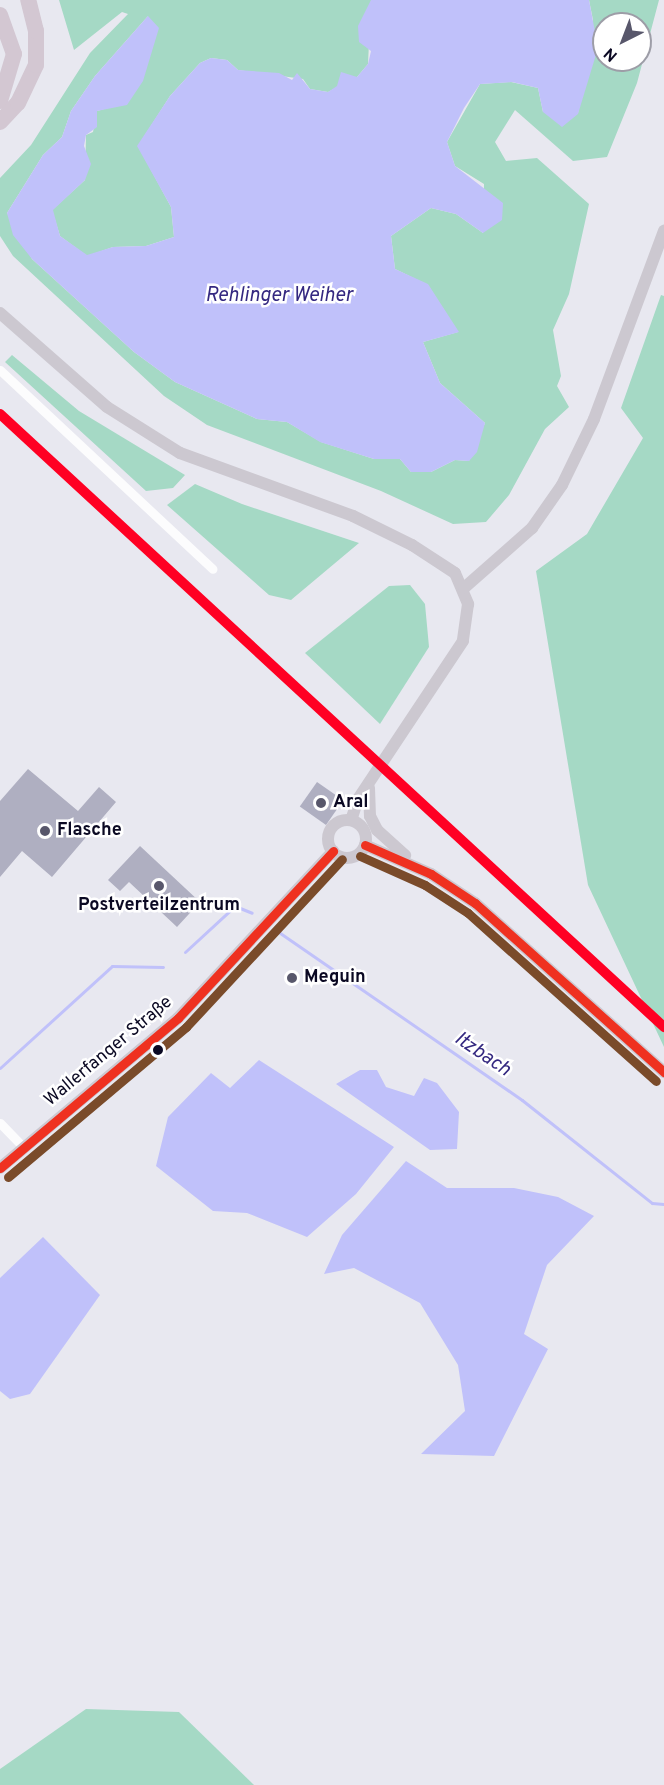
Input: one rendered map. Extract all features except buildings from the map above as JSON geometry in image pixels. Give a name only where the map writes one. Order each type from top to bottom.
[{"type":"highway","points":[[0,122],[18,103],[36,65],[36,31],[28,0]]},
{"type":"highway","points":[[0,15],[14,54],[0,101]]},
{"type":"main road","points":[[464,588],[532,528],[562,485],[594,419],[664,231]]},
{"type":"main road","points":[[0,313],[132,425],[232,476],[352,516],[412,545],[455,573],[464,588],[468,604],[463,641],[358,799],[351,820]]},
{"type":"main road","points":[[375,776],[368,793],[370,816],[389,842],[424,870],[506,928],[664,1072]]},
{"type":"main road","points":[[351,820],[362,827],[365,845],[351,857],[333,852],[329,832],[338,822],[351,820]]},
{"type":"main road","points":[[365,845],[424,870]]},
{"type":"main road","name":"Wallerfanger Straße","points":[[0,1168],[205,992],[333,852]]},
{"type":"street","points":[[0,370],[213,569]]},
{"type":"street","points":[[0,1123],[24,1148]]},
{"type":"green space","points":[[59,0],[371,0],[368,64],[357,77],[328,92],[310,89],[303,79],[238,70],[227,60],[211,58],[200,63],[170,96],[138,146],[171,207],[174,237],[146,246],[113,247],[87,256],[60,236],[52,210],[85,180],[86,135],[93,132],[97,111],[118,105],[148,16],[95,76],[71,111],[62,137],[43,155],[7,213],[32,259],[134,352],[175,382],[257,419],[287,422],[321,442],[374,459],[400,459],[411,472],[431,472],[455,460],[469,461],[485,423],[440,383],[423,342],[458,332],[428,285],[395,269],[391,236],[431,208],[456,214],[483,233],[484,184],[455,166],[447,142],[480,84],[511,82],[538,88],[543,112],[578,113],[592,26],[592,72],[640,72],[607,157],[573,161],[515,110],[495,142],[506,161],[537,158],[589,204],[569,294],[553,330],[561,376],[557,386],[569,407],[545,429],[509,495],[486,522],[453,524],[381,491],[207,425],[164,396],[13,256],[0,236],[0,178],[31,145],[90,53],[128,14],[122,12],[74,50]]},
{"type":"green space","points":[[589,0],[659,0],[652,26],[652,12],[592,12],[592,15]]},
{"type":"green space","points":[[661,295],[664,296],[664,1047],[588,885],[536,571],[587,534],[643,438],[621,408]]},
{"type":"green space","points":[[12,355],[79,411],[185,475],[173,488],[146,491],[5,362]]},
{"type":"green space","points":[[195,484],[242,504],[359,543],[291,600],[269,595],[167,505]]},
{"type":"green space","points":[[410,585],[425,604],[429,647],[380,724],[305,653],[389,586]]},
{"type":"green space","points":[[86,1709],[179,1712],[254,1785],[0,1785],[0,1769]]},
{"type":"water","name":"Rehlinger Weiher","points":[[371,0],[589,0],[592,16],[592,68],[578,114],[562,127],[543,112],[538,88],[512,82],[480,84],[464,108],[447,142],[455,166],[503,203],[502,220],[483,233],[456,214],[431,208],[391,236],[395,269],[428,284],[459,332],[423,342],[440,383],[485,423],[477,452],[469,461],[455,460],[431,472],[411,472],[400,459],[374,459],[320,442],[287,422],[257,419],[175,382],[134,352],[32,259],[13,235],[7,213],[43,155],[62,137],[71,111],[95,76],[148,16],[159,28],[143,81],[127,105],[97,111],[97,127],[86,135],[84,146],[91,164],[85,180],[53,210],[60,236],[87,255],[113,247],[146,246],[174,237],[171,207],[137,146],[170,96],[200,63],[211,58],[227,60],[238,70],[279,73],[292,80],[297,73],[310,89],[328,92],[337,86],[341,72],[357,77],[368,64],[371,51],[359,42],[358,26]]},
{"type":"water","points":[[259,1060],[394,1147],[356,1194],[307,1237],[247,1213],[213,1211],[156,1166],[168,1117],[211,1073],[230,1088]]},
{"type":"water","points":[[360,1070],[377,1070],[386,1087],[414,1096],[424,1078],[437,1083],[459,1112],[457,1149],[430,1150],[336,1084]]},
{"type":"water","points":[[406,1161],[447,1188],[514,1188],[558,1197],[594,1216],[547,1265],[524,1334],[548,1349],[494,1456],[421,1454],[465,1411],[458,1365],[420,1303],[354,1268],[324,1274],[342,1235]]},
{"type":"water","points":[[43,1237],[100,1295],[30,1394],[10,1399],[0,1391],[0,1278]]},
{"type":"waterway","name":"Itzbach","points":[[185,952],[235,906],[252,913]]},
{"type":"waterway","name":"Itzbach","points":[[280,933],[522,1100],[652,1203],[664,1204]]},
{"type":"waterway","name":"Itzbach","points":[[0,1068],[112,966],[163,967]]},
{"type":"transit line","points":[[0,414],[664,1027]]},
{"type":"transit line","points":[[365,845],[431,874],[475,903],[664,1072]]},
{"type":"transit line","points":[[0,1168],[178,1018],[333,851]]},
{"type":"transit line","points":[[360,856],[425,885],[468,913],[656,1081]]},
{"type":"transit line","points":[[8,1177],[186,1027],[342,859]]},
{"type":"place","name":"Aral","points":[[321,803]]},
{"type":"place","name":"Flasche","points":[[45,831]]},
{"type":"place","name":"Postverteilzentrum","points":[[159,886]]},
{"type":"place","name":"Meguin","points":[[292,978]]}]
